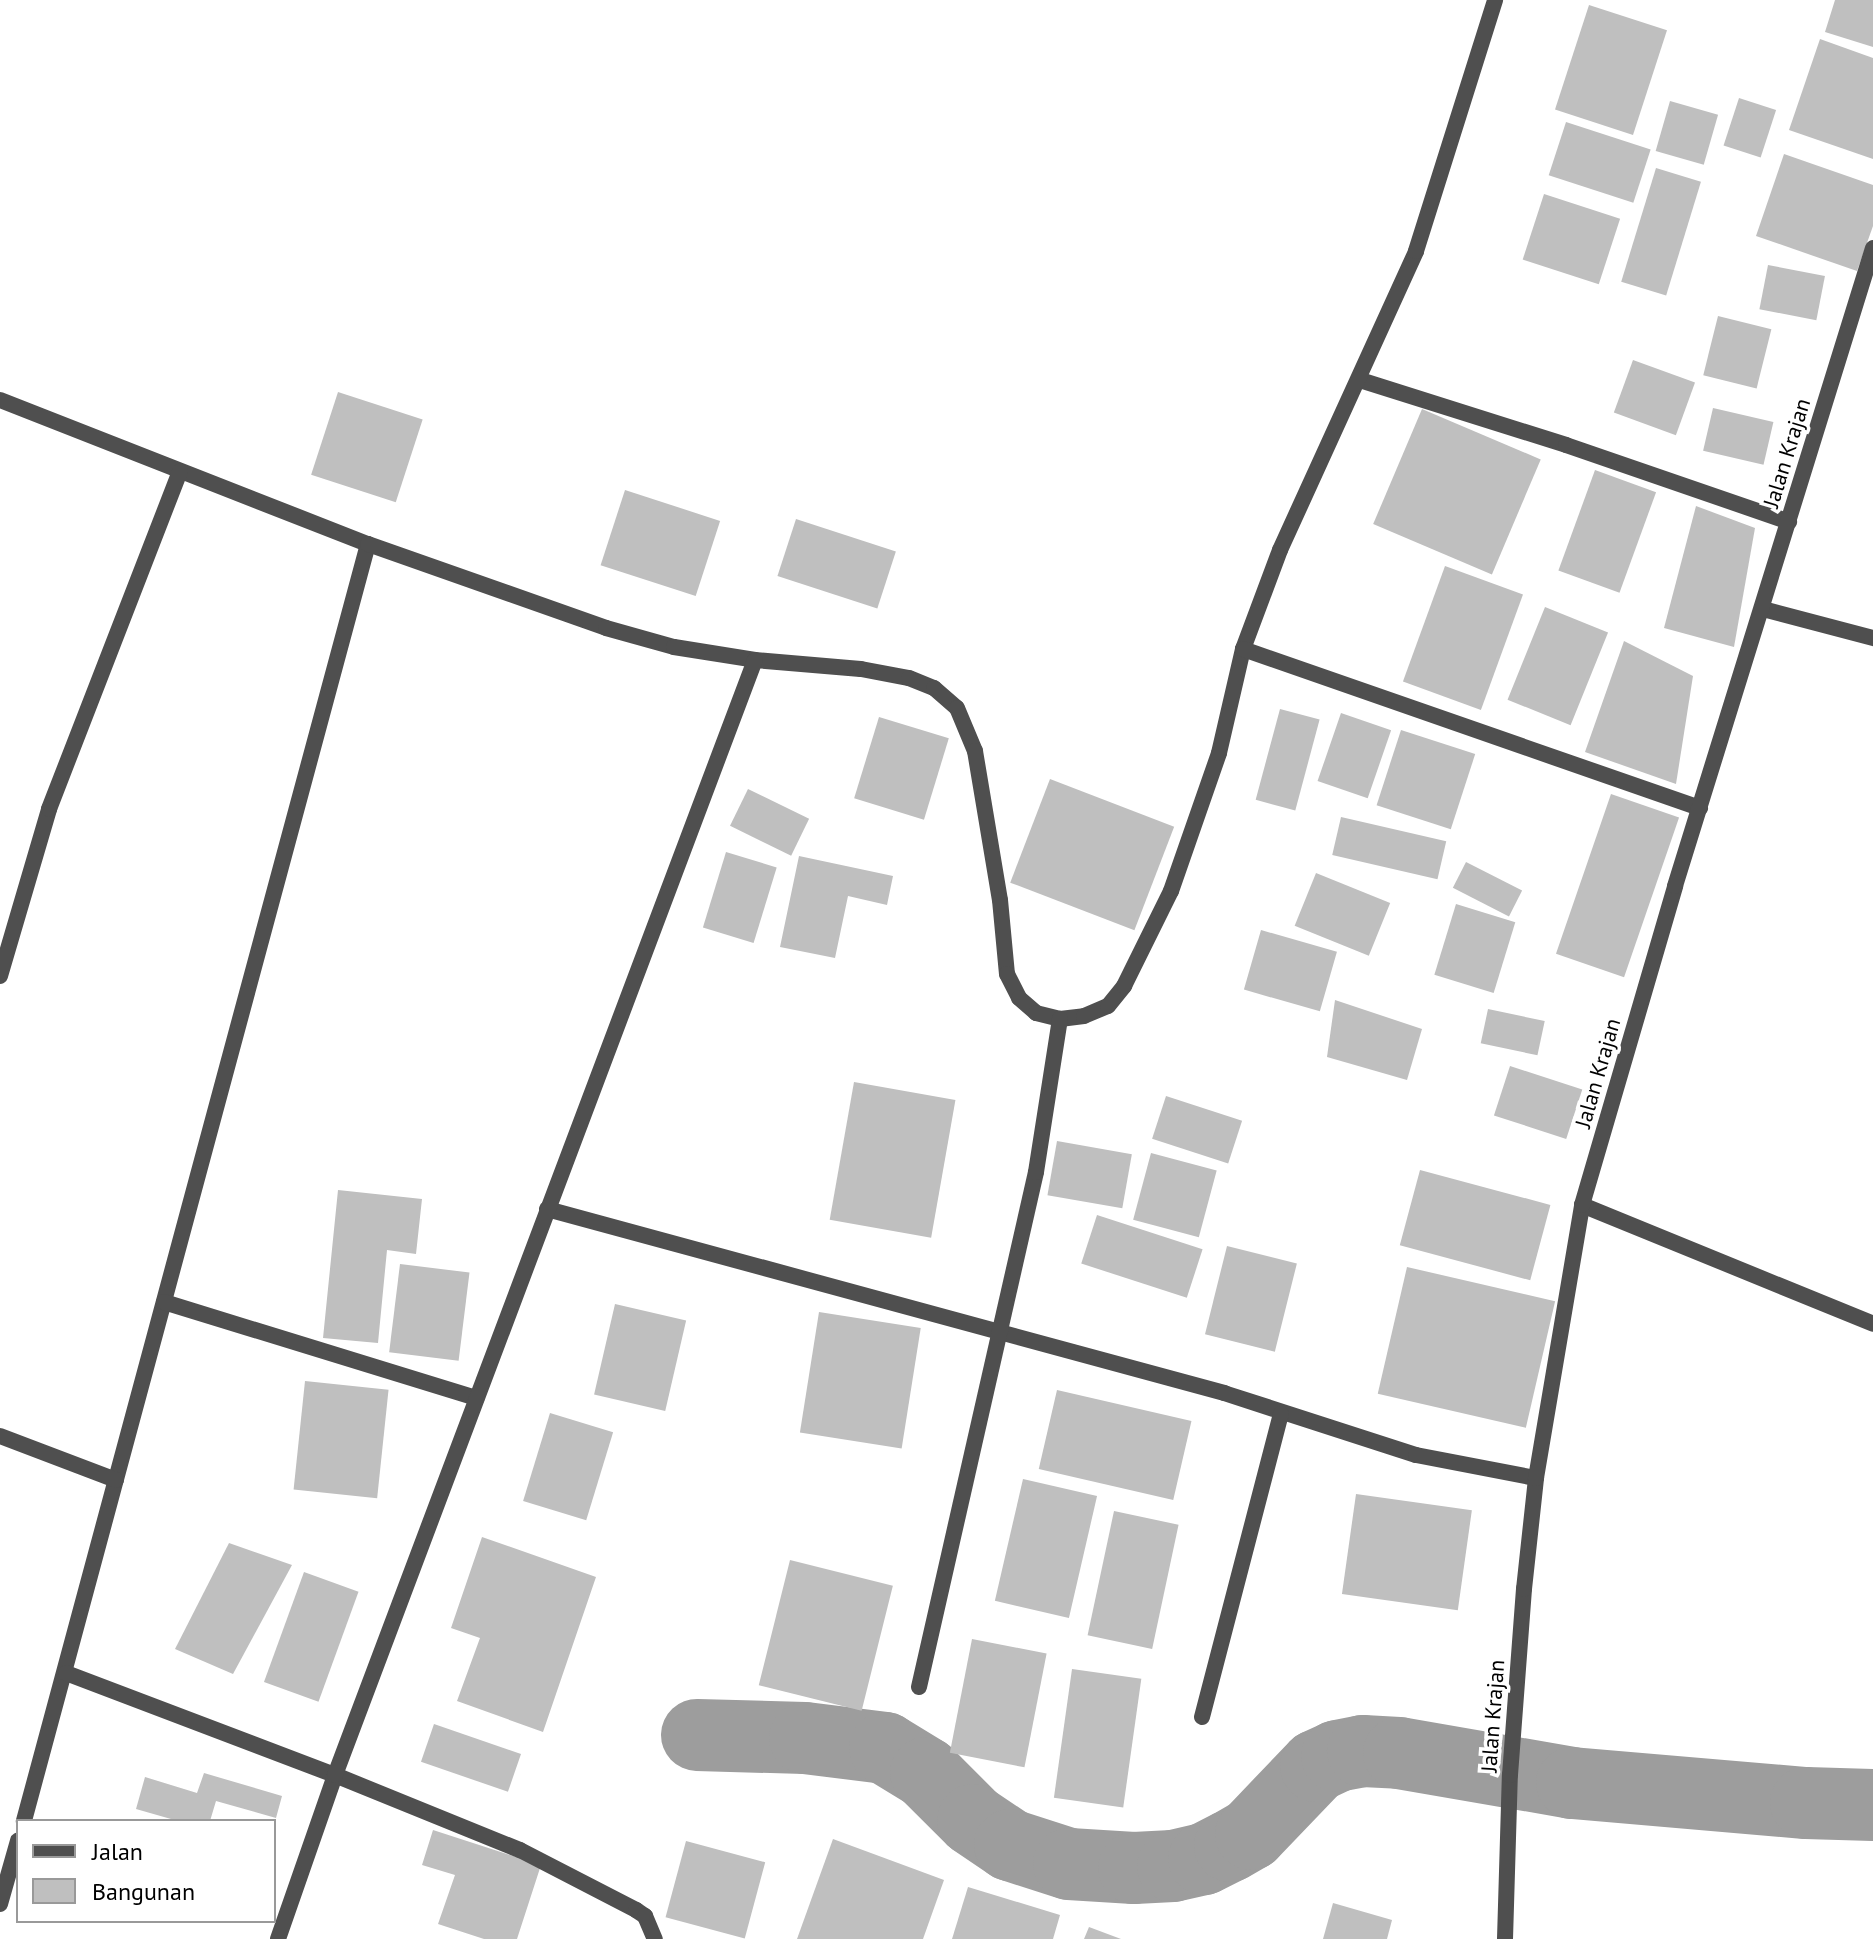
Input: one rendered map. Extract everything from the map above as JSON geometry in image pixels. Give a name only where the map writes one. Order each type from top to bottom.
[{"type":"street","points":[[0,400],[368,544],[606,628],[674,647],[755,660],[861,669],[909,678],[934,688],[957,708],[975,751],[998,886],[1007,974],[1019,998],[1036,1013],[1060,1019],[1084,1016],[1108,1006],[1131,972],[1171,891],[1219,753],[1243,649],[1280,550],[1360,380],[1416,251],[1495,0]]},
{"type":"street","name":"Jalan Krajan","points":[[1505,1939],[1511,1760],[1536,1478],[1582,1205],[1700,808],[1873,248]]},
{"type":"street","points":[[1360,380],[1566,445],[1789,522]]},
{"type":"street","points":[[0,976],[49,809],[180,471]]},
{"type":"street","points":[[25,1819],[368,544]]},
{"type":"street","points":[[1763,609],[1873,638]]},
{"type":"street","points":[[1243,649],[1700,808]]},
{"type":"street","points":[[278,1939],[335,1775],[755,660]]},
{"type":"street","points":[[919,1687],[1036,1172],[1060,1019]]},
{"type":"street","points":[[1582,1205],[1873,1324]]},
{"type":"street","points":[[547,1209],[1224,1393],[1281,1414],[1416,1455],[1536,1478]]},
{"type":"street","points":[[164,1302],[477,1398]]},
{"type":"street","points":[[1202,1717],[1281,1414]]},
{"type":"street","points":[[0,1436],[116,1480]]},
{"type":"street","points":[[66,1673],[335,1775],[520,1850],[645,1916],[655,1939]]},
{"type":"street","points":[[0,1904],[16,1848]]},
{"type":"building","points":[[1835,0],[1873,0],[1873,47],[1825,32]]},
{"type":"building","points":[[1589,5],[1667,30],[1633,135],[1555,110]]},
{"type":"building","points":[[1820,39],[1873,58],[1873,159],[1789,130]]},
{"type":"building","points":[[1739,98],[1776,110],[1761,158],[1724,146]]},
{"type":"building","points":[[1670,101],[1718,115],[1704,165],[1656,151]]},
{"type":"building","points":[[1566,122],[1651,150],[1633,203],[1549,175]]},
{"type":"building","points":[[1784,154],[1873,185],[1873,226],[1857,271],[1756,236]]},
{"type":"building","points":[[1656,168],[1701,182],[1666,296],[1621,282]]},
{"type":"building","points":[[1544,194],[1620,219],[1599,284],[1523,260]]},
{"type":"building","points":[[1768,265],[1825,276],[1816,320],[1759,309]]},
{"type":"building","points":[[1718,316],[1771,329],[1757,388],[1703,375]]},
{"type":"building","points":[[1633,360],[1695,383],[1676,435],[1614,413]]},
{"type":"building","points":[[338,392],[423,420],[396,502],[311,475]]},
{"type":"building","points":[[1713,408],[1773,422],[1764,465],[1703,451]]},
{"type":"building","points":[[1422,409],[1541,459],[1492,574],[1373,524]]},
{"type":"building","points":[[1595,470],[1656,492],[1619,593],[1558,571]]},
{"type":"building","points":[[625,490],[720,521],[696,596],[601,565]]},
{"type":"building","points":[[1696,506],[1755,528],[1734,647],[1664,628]]},
{"type":"building","points":[[796,519],[896,551],[877,609],[777,576]]},
{"type":"building","points":[[1445,566],[1523,594],[1481,710],[1403,682]]},
{"type":"building","points":[[1545,607],[1608,632],[1571,725],[1508,700]]},
{"type":"building","points":[[1624,641],[1693,676],[1676,784],[1585,752]]},
{"type":"building","points":[[1280,709],[1320,720],[1295,810],[1256,800]]},
{"type":"building","points":[[1341,713],[1391,730],[1368,798],[1318,781]]},
{"type":"building","points":[[879,717],[949,738],[924,820],[854,798]]},
{"type":"building","points":[[1401,730],[1475,754],[1451,829],[1377,805]]},
{"type":"building","points":[[1050,779],[1174,827],[1134,930],[1010,883]]},
{"type":"building","points":[[748,789],[809,819],[791,856],[730,826]]},
{"type":"building","points":[[1611,794],[1679,817],[1624,977],[1556,954]]},
{"type":"building","points":[[1341,817],[1446,841],[1437,879],[1332,855]]},
{"type":"building","points":[[726,852],[777,867],[754,943],[703,928]]},
{"type":"building","points":[[799,856],[893,876],[887,905],[848,896],[835,958],[780,947]]},
{"type":"building","points":[[1466,862],[1522,891],[1509,916],[1453,888]]},
{"type":"building","points":[[1316,873],[1390,903],[1369,956],[1295,926]]},
{"type":"building","points":[[1456,904],[1515,922],[1494,993],[1434,975]]},
{"type":"building","points":[[1261,930],[1337,952],[1320,1011],[1244,990]]},
{"type":"building","points":[[1335,1000],[1422,1029],[1407,1080],[1327,1057]]},
{"type":"building","points":[[1488,1009],[1545,1021],[1537,1055],[1481,1043]]},
{"type":"building","points":[[1510,1066],[1582,1089],[1566,1139],[1494,1115]]},
{"type":"building","points":[[854,1082],[955,1100],[931,1238],[830,1220]]},
{"type":"building","points":[[1166,1096],[1242,1121],[1228,1164],[1152,1139]]},
{"type":"building","points":[[1057,1141],[1132,1154],[1122,1208],[1047,1195]]},
{"type":"building","points":[[1151,1153],[1217,1171],[1199,1237],[1133,1220]]},
{"type":"building","points":[[1420,1170],[1550,1205],[1530,1280],[1400,1245]]},
{"type":"building","points":[[338,1190],[422,1199],[416,1254],[387,1250],[378,1343],[323,1338]]},
{"type":"building","points":[[1097,1215],[1203,1249],[1187,1298],[1081,1264]]},
{"type":"building","points":[[1227,1246],[1297,1263],[1275,1352],[1205,1334]]},
{"type":"building","points":[[400,1264],[469,1273],[459,1361],[389,1352]]},
{"type":"building","points":[[1407,1267],[1555,1301],[1526,1428],[1378,1394]]},
{"type":"building","points":[[615,1304],[686,1320],[665,1411],[594,1395]]},
{"type":"building","points":[[819,1312],[921,1328],[902,1449],[800,1432]]},
{"type":"building","points":[[305,1381],[389,1390],[377,1498],[294,1489]]},
{"type":"building","points":[[1057,1390],[1191,1421],[1173,1500],[1039,1469]]},
{"type":"building","points":[[550,1413],[613,1432],[586,1520],[523,1501]]},
{"type":"building","points":[[1023,1479],[1097,1496],[1069,1618],[995,1601]]},
{"type":"building","points":[[1356,1494],[1472,1510],[1458,1610],[1342,1594]]},
{"type":"building","points":[[1114,1511],[1179,1525],[1152,1649],[1088,1635]]},
{"type":"building","points":[[482,1537],[596,1577],[543,1732],[457,1701],[480,1638],[451,1628]]},
{"type":"building","points":[[229,1543],[292,1565],[233,1674],[175,1649]]},
{"type":"building","points":[[790,1560],[893,1586],[862,1711],[759,1685]]},
{"type":"building","points":[[304,1572],[359,1592],[318,1702],[264,1682]]},
{"type":"building","points":[[972,1639],[1047,1654],[1024,1767],[950,1753]]},
{"type":"building","points":[[1072,1669],[1141,1679],[1123,1807],[1054,1798]]},
{"type":"building","points":[[434,1724],[521,1754],[508,1792],[421,1762]]},
{"type":"building","points":[[204,1773],[282,1796],[276,1818],[216,1801],[211,1819],[171,1819],[136,1809],[145,1777],[197,1793]]},
{"type":"building","points":[[433,1830],[541,1865],[517,1939],[484,1939],[438,1924],[455,1875],[422,1865]]},
{"type":"building","points":[[833,1839],[944,1880],[923,1939],[797,1939]]},
{"type":"building","points":[[686,1841],[765,1862],[745,1939],[666,1917]]},
{"type":"building","points":[[968,1887],[1060,1915],[1053,1939],[952,1939]]},
{"type":"building","points":[[1333,1903],[1392,1920],[1387,1939],[1323,1939]]},
{"type":"building","points":[[1089,1927],[1121,1939],[1084,1939]]},
{"type":"waterway","points":[[697,1735],[805,1738],[885,1748],[926,1773],[973,1820],[1010,1845],[1069,1864],[1134,1868],[1173,1866],[1204,1859],[1230,1846],[1251,1834],[1316,1766],[1337,1756],[1363,1751],[1399,1753],[1572,1783],[1806,1803],[1873,1805]]}]
